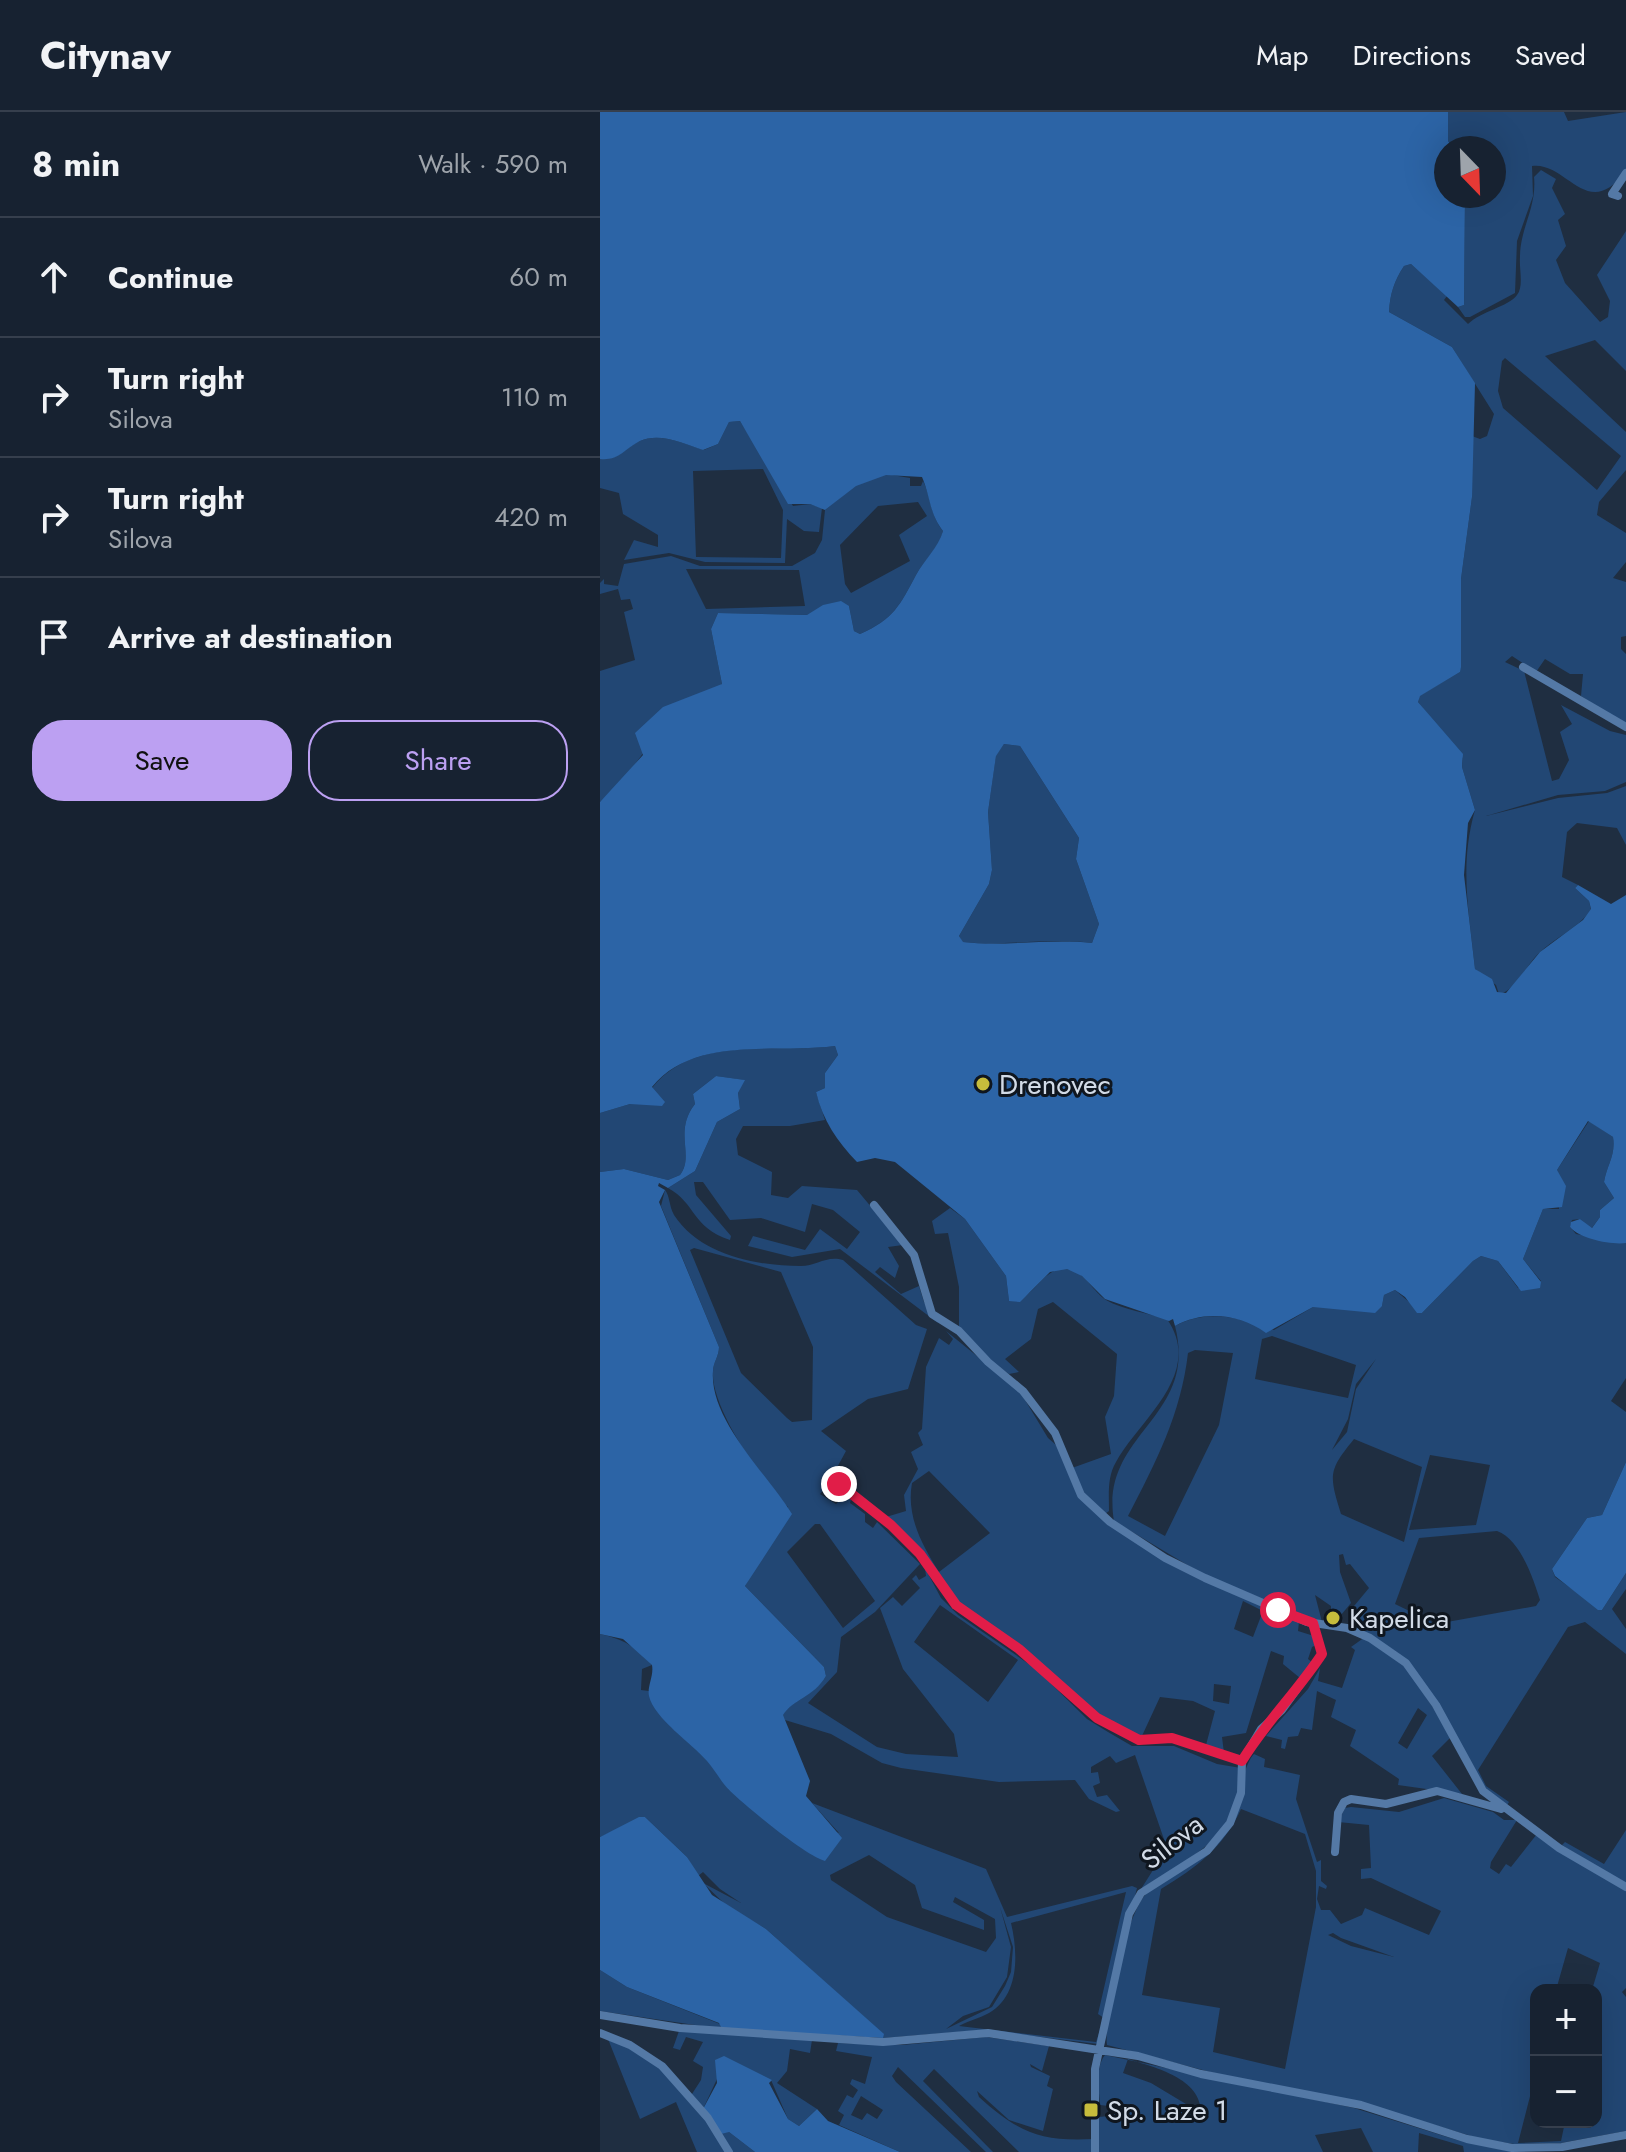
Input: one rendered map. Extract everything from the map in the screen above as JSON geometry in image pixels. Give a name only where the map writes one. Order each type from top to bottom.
[{"type":"street","points":[[1618,196],[1612,194],[1613,190],[1626,173]]},
{"type":"street","points":[[1523,667],[1626,727]]},
{"type":"street","points":[[874,1205],[914,1255],[932,1314],[959,1331],[988,1362],[1023,1391],[1055,1433],[1081,1495],[1093,1508],[1165,1558],[1313,1623],[1347,1628],[1370,1638],[1406,1663],[1436,1705],[1483,1791],[1559,1848],[1626,1887]]},
{"type":"street","points":[[839,1484],[891,1525],[920,1554],[956,1605],[1019,1649],[1097,1718],[1139,1740],[1172,1738],[1242,1761]]},
{"type":"street","name":"Silova","points":[[1095,2152],[1095,2069],[1129,1914],[1141,1893],[1207,1851],[1230,1823],[1241,1793],[1242,1761],[1261,1729],[1282,1710],[1322,1654],[1313,1623]]},
{"type":"street","points":[[1335,1852],[1338,1813],[1344,1802],[1351,1799],[1386,1804],[1437,1791],[1506,1810]]},
{"type":"street","points":[[600,2015],[680,2028],[837,2039],[903,2041],[988,2033],[1101,2048],[1201,2074],[1361,2105],[1467,2139],[1512,2148],[1562,2147],[1626,2135]]},
{"type":"street","points":[[600,2033],[630,2045],[662,2066],[708,2118],[729,2152]]},
{"type":"shaded area","points":[[600,112],[1448,112],[1448,136],[1434,136],[1434,208],[1465,208],[1464,305],[1458,307],[1411,264],[1404,266],[1398,277],[1389,312],[1452,347],[1475,383],[1472,497],[1461,579],[1461,667],[1460,672],[1420,696],[1418,702],[1463,754],[1462,767],[1475,810],[1468,823],[1464,875],[1475,969],[1492,979],[1497,992],[1506,993],[1540,952],[1583,920],[1591,909],[1589,901],[1575,888],[1578,885],[1611,904],[1626,895],[1626,1243],[1596,1240],[1570,1227],[1571,1222],[1580,1219],[1592,1228],[1600,1217],[1600,1210],[1614,1198],[1604,1182],[1612,1155],[1613,1137],[1588,1121],[1557,1170],[1566,1186],[1562,1207],[1543,1209],[1523,1259],[1541,1282],[1540,1288],[1521,1291],[1498,1261],[1481,1256],[1422,1313],[1417,1313],[1395,1290],[1384,1295],[1382,1306],[1375,1313],[1313,1307],[1266,1333],[1245,1322],[1222,1316],[1198,1318],[1175,1326],[1173,1319],[1169,1321],[1105,1299],[1082,1276],[1067,1269],[1050,1272],[1020,1302],[1009,1301],[1006,1276],[965,1219],[895,1162],[875,1158],[857,1162],[837,1138],[816,1092],[825,1088],[825,1073],[838,1055],[835,1046],[713,1053],[690,1060],[670,1071],[652,1087],[665,1102],[662,1106],[630,1104],[600,1113],[600,802],[643,755],[635,733],[663,707],[722,684],[711,629],[718,613],[807,615],[823,605],[841,601],[849,606],[854,631],[860,634],[881,623],[895,610],[943,531],[933,512],[922,477],[886,475],[856,486],[825,510],[810,504],[788,504],[740,421],[729,422],[718,444],[703,450],[656,438],[640,441],[612,458],[600,459]],"holes":[[[1004,744],[1020,746],[1079,838],[1076,859],[1099,924],[1092,943],[963,942],[959,936],[989,884],[992,870],[988,812],[996,756]]]},
{"type":"shaded area","points":[[1448,112],[1564,112],[1568,121],[1626,112],[1626,170],[1612,185],[1600,191],[1589,191],[1545,167],[1532,166],[1533,196],[1517,241],[1515,293],[1470,317],[1465,317],[1458,307],[1464,305],[1465,208],[1506,208],[1506,136],[1448,136]]},
{"type":"shaded area","points":[[1541,170],[1556,179],[1552,188],[1565,214],[1558,220],[1566,246],[1556,260],[1565,283],[1600,322],[1608,317],[1610,301],[1597,275],[1626,231],[1626,371],[1595,340],[1545,356],[1626,432],[1626,470],[1599,502],[1597,515],[1626,533],[1626,562],[1613,578],[1626,582],[1626,636],[1621,637],[1621,649],[1626,654],[1626,725],[1581,696],[1583,674],[1570,674],[1545,659],[1536,672],[1512,656],[1505,662],[1524,671],[1552,781],[1559,779],[1569,760],[1560,732],[1572,724],[1561,705],[1610,731],[1626,735],[1626,782],[1605,791],[1558,795],[1486,816],[1558,798],[1607,793],[1626,786],[1626,845],[1617,828],[1577,823],[1567,832],[1562,877],[1578,885],[1575,888],[1589,901],[1591,910],[1538,954],[1515,983],[1499,994],[1496,985],[1475,969],[1466,870],[1475,810],[1462,767],[1463,758],[1418,702],[1419,696],[1460,672],[1461,579],[1472,497],[1472,436],[1480,439],[1487,436],[1494,414],[1452,347],[1389,312],[1398,277],[1404,266],[1411,264],[1447,296],[1444,300],[1468,324],[1513,299],[1520,287],[1521,246],[1533,198],[1534,177]],"holes":[[[1505,358],[1621,456],[1597,490],[1503,408],[1498,391],[1502,361]]]},
{"type":"shaded area","points":[[740,421],[793,506],[810,504],[822,508],[819,532],[804,531],[787,519],[785,563],[705,562],[669,553],[624,560],[634,540],[658,547],[658,535],[623,514],[619,493],[600,488],[600,459],[612,458],[640,441],[656,438],[704,450],[718,444],[729,422]],"holes":[[[763,469],[783,510],[781,558],[696,557],[693,471]]]},
{"type":"shaded area","points":[[886,474],[910,478],[910,486],[921,486],[923,481],[943,531],[895,610],[881,623],[860,634],[854,631],[849,606],[807,615],[718,613],[711,629],[722,684],[644,752],[620,784],[600,802],[600,671],[635,660],[624,612],[633,609],[630,599],[621,600],[618,589],[600,594],[600,583],[604,579],[604,584],[618,586],[624,564],[671,556],[700,566],[792,566],[815,553],[822,540],[825,510],[856,485]],"holes":[[[918,502],[927,516],[899,535],[910,561],[851,593],[845,584],[840,545],[878,506]],[[686,569],[799,570],[805,606],[706,609]]]},
{"type":"shaded area","points":[[1004,744],[1020,746],[1079,838],[1076,859],[1099,924],[1092,943],[978,943],[962,942],[959,936],[989,884],[992,870],[988,812],[996,755]]},
{"type":"shaded area","points":[[835,1046],[838,1055],[825,1073],[825,1088],[816,1092],[825,1120],[790,1126],[743,1126],[736,1139],[738,1155],[772,1172],[771,1195],[788,1198],[802,1186],[857,1190],[903,1245],[888,1247],[899,1266],[895,1278],[880,1267],[875,1272],[901,1294],[919,1286],[924,1302],[938,1323],[840,1249],[792,1257],[748,1246],[753,1236],[805,1250],[820,1229],[847,1249],[860,1232],[833,1210],[812,1204],[805,1232],[761,1218],[730,1220],[703,1182],[694,1182],[696,1195],[731,1236],[730,1240],[708,1228],[668,1188],[695,1171],[717,1122],[740,1109],[738,1093],[744,1080],[716,1076],[693,1094],[695,1104],[685,1124],[686,1159],[680,1175],[668,1180],[624,1169],[600,1172],[600,1113],[630,1104],[656,1103],[652,1088],[669,1071],[713,1053]]},
{"type":"shaded area","points":[[716,1076],[745,1080],[738,1093],[740,1109],[717,1122],[695,1171],[668,1188],[659,1183],[658,1186],[665,1190],[659,1202],[719,1347],[713,1371],[714,1390],[720,1409],[742,1447],[792,1514],[745,1586],[824,1667],[826,1676],[821,1683],[783,1715],[810,1781],[806,1796],[842,1838],[825,1861],[790,1840],[730,1791],[707,1761],[666,1722],[652,1704],[649,1692],[652,1665],[623,1639],[600,1634],[600,1172],[624,1169],[668,1180],[680,1175],[686,1159],[685,1124],[695,1104],[693,1094]]},
{"type":"shaded area","points":[[1589,1121],[1613,1137],[1612,1155],[1604,1182],[1614,1198],[1600,1210],[1600,1217],[1591,1229],[1580,1219],[1572,1220],[1570,1227],[1576,1234],[1626,1243],[1626,1378],[1611,1401],[1626,1412],[1626,1462],[1602,1515],[1587,1518],[1552,1569],[1555,1577],[1602,1610],[1626,1573],[1626,1589],[1612,1609],[1626,1629],[1626,1654],[1585,1622],[1568,1627],[1478,1770],[1486,1786],[1509,1802],[1506,1807],[1476,1776],[1422,1680],[1409,1663],[1357,1629],[1362,1623],[1349,1612],[1369,1588],[1350,1564],[1346,1565],[1343,1554],[1339,1555],[1340,1572],[1351,1603],[1336,1621],[1331,1617],[1331,1606],[1315,1595],[1322,1622],[1314,1621],[1199,1572],[1114,1521],[1113,1491],[1121,1466],[1173,1383],[1179,1357],[1175,1326],[1212,1316],[1274,1330],[1313,1307],[1382,1306],[1384,1295],[1395,1290],[1422,1313],[1481,1256],[1498,1261],[1518,1288],[1541,1281],[1523,1259],[1543,1209],[1559,1209],[1557,1170]],"holes":[[[1272,1336],[1356,1365],[1348,1398],[1255,1379],[1262,1339]],[[1195,1350],[1233,1353],[1219,1425],[1165,1536],[1128,1516],[1166,1437],[1185,1375],[1188,1353]],[[1376,1359],[1356,1389],[1347,1432],[1332,1450],[1348,1419],[1356,1384]],[[1354,1439],[1422,1467],[1404,1542],[1341,1514],[1333,1482],[1339,1459]],[[1430,1455],[1490,1465],[1476,1525],[1409,1530]],[[1497,1531],[1505,1535],[1519,1551],[1540,1600],[1536,1606],[1436,1624],[1395,1604],[1419,1538]]]},
{"type":"shaded area","points":[[665,1190],[674,1215],[685,1229],[698,1240],[730,1256],[766,1264],[806,1266],[832,1259],[843,1260],[916,1325],[927,1329],[908,1389],[868,1399],[821,1431],[846,1451],[834,1473],[839,1478],[829,1480],[840,1488],[830,1483],[820,1494],[836,1504],[847,1493],[852,1497],[850,1503],[865,1514],[865,1522],[873,1528],[877,1522],[920,1564],[875,1612],[841,1637],[837,1672],[808,1703],[877,1747],[906,1754],[958,1757],[954,1734],[903,1669],[880,1608],[893,1597],[902,1606],[920,1588],[912,1579],[916,1575],[919,1580],[926,1576],[925,1568],[941,1598],[958,1615],[1036,1669],[1087,1719],[1132,1746],[1174,1746],[1217,1764],[1241,1768],[1232,1812],[1210,1842],[1195,1855],[1141,1889],[1167,1848],[1135,1755],[1116,1763],[1110,1756],[1091,1767],[1091,1773],[1098,1772],[1100,1783],[1093,1786],[1097,1797],[1107,1795],[1120,1811],[1116,1812],[1089,1799],[1075,1780],[999,1782],[901,1768],[882,1763],[831,1734],[785,1720],[782,1715],[786,1710],[821,1683],[826,1676],[824,1667],[745,1586],[788,1507],[752,1463],[720,1404],[713,1371],[719,1347],[661,1206]],"holes":[[[694,1248],[781,1272],[813,1347],[812,1420],[792,1422],[741,1373],[690,1250]],[[815,1524],[820,1524],[875,1601],[843,1628],[787,1552]],[[940,1605],[1018,1660],[988,1702],[914,1642]]]},
{"type":"shaded area","points":[[950,1208],[965,1219],[1006,1276],[1009,1301],[1025,1296],[1051,1273],[1067,1269],[1079,1273],[1106,1300],[1167,1319],[1177,1339],[1178,1359],[1174,1377],[1116,1462],[1110,1480],[1109,1511],[1105,1514],[1086,1497],[1072,1468],[1111,1454],[1105,1417],[1114,1396],[1117,1354],[1053,1302],[1038,1309],[1031,1339],[1005,1359],[1019,1372],[1009,1374],[993,1363],[959,1327],[959,1287],[948,1233],[935,1234],[932,1221]]},
{"type":"shaded area","points":[[946,1331],[1019,1390],[1048,1438],[1063,1451],[1075,1487],[1115,1529],[1188,1573],[1299,1622],[1298,1631],[1314,1636],[1318,1644],[1312,1647],[1308,1659],[1313,1663],[1300,1678],[1283,1664],[1284,1656],[1271,1651],[1246,1733],[1222,1737],[1224,1753],[1206,1745],[1215,1711],[1193,1701],[1160,1697],[1141,1738],[1095,1714],[960,1605],[886,1517],[906,1511],[904,1495],[918,1469],[911,1452],[923,1445],[918,1433],[922,1429],[926,1367],[939,1338],[949,1345],[953,1339]],"holes":[[[929,1471],[990,1533],[939,1572],[921,1541],[911,1507],[912,1483]],[[1243,1601],[1263,1611],[1253,1637],[1234,1629]],[[1214,1684],[1231,1686],[1229,1704],[1213,1701]]]},
{"type":"shaded area","points":[[1626,1462],[1626,1573],[1602,1610],[1598,1610],[1555,1576],[1552,1569],[1587,1518],[1602,1515]]},
{"type":"shaded area","points":[[600,1634],[629,1645],[652,1665],[642,1669],[641,1690],[649,1691],[671,1727],[709,1762],[729,1790],[749,1805],[839,1833],[812,1803],[986,1869],[1007,1917],[1132,1886],[1137,1888],[1098,2044],[984,2030],[883,2038],[883,2034],[766,1929],[727,1906],[703,1883],[741,1903],[720,1889],[703,1872],[698,1876],[687,1857],[645,1817],[600,1837]],"holes":[[[869,1855],[915,1885],[922,1908],[984,1930],[984,1920],[953,1902],[955,1897],[995,1919],[996,1938],[986,1952],[887,1917],[831,1880],[830,1875]],[[1126,1892],[1098,2014],[1104,2018],[1096,2042],[959,2026],[989,2013],[1006,1995],[1015,1959],[1011,1923]],[[1000,1907],[1013,1947],[1011,1972],[1005,1986],[992,2007],[946,2029],[963,2016],[989,2007],[1007,1977],[1011,1947]]]},
{"type":"shaded area","points":[[1365,1637],[1406,1667],[1452,1736],[1432,1756],[1462,1794],[1398,1785],[1399,1779],[1350,1746],[1356,1730],[1331,1717],[1336,1700],[1317,1691],[1312,1730],[1301,1728],[1298,1736],[1288,1737],[1285,1749],[1281,1748],[1282,1740],[1266,1736],[1308,1689],[1320,1668],[1318,1681],[1342,1688],[1355,1650],[1351,1647]],"holes":[[[1418,1708],[1427,1715],[1407,1749],[1398,1743]]]},
{"type":"shaded area","points":[[1254,1754],[1265,1759],[1264,1767],[1300,1775],[1296,1799],[1317,1862],[1321,1860],[1321,1881],[1327,1886],[1326,1889],[1319,1886],[1317,1899],[1321,1910],[1330,1910],[1341,1924],[1362,1915],[1365,1908],[1429,1935],[1441,1911],[1371,1878],[1361,1879],[1361,1869],[1371,1868],[1369,1825],[1338,1822],[1345,1808],[1351,1807],[1399,1812],[1444,1798],[1493,1812],[1504,1820],[1517,1820],[1491,1862],[1490,1868],[1499,1874],[1506,1864],[1511,1867],[1537,1834],[1626,1890],[1626,1988],[1622,1992],[1626,1997],[1626,2131],[1561,2143],[1514,2144],[1481,2139],[1362,2103],[1218,2074],[1107,2045],[1109,2012],[1118,1966],[1139,1904],[1147,1893],[1219,1840],[1231,1815],[1242,1778]],"holes":[[[1241,1809],[1305,1834],[1316,1871],[1316,1907],[1285,2069],[1213,2052],[1220,2008],[1142,1995],[1161,1889],[1208,1855],[1226,1835]],[[1333,1933],[1341,1938],[1394,1957],[1351,1946],[1328,1935]]]},
{"type":"shaded area","points":[[639,1817],[645,1817],[687,1857],[712,1895],[766,1929],[884,2034],[883,2038],[722,2029],[719,2023],[627,1987],[600,1970],[600,1837]]},
{"type":"shaded area","points":[[1626,1830],[1626,1884],[1562,1845],[1565,1842],[1604,1864]]},
{"type":"shaded area","points":[[600,1970],[627,1987],[720,2024],[722,2029],[600,2011]]},
{"type":"shaded area","points":[[679,2031],[812,2040],[810,2053],[790,2049],[787,2071],[777,2083],[817,2109],[799,2126],[788,2119],[771,2080],[757,2074],[717,2079],[703,2109],[690,2097],[701,2080],[703,2067],[693,2061],[703,2042],[686,2037],[680,2050],[673,2048]]},
{"type":"shaded area","points":[[986,2037],[1049,2046],[1042,2071],[1030,2064],[1050,2076],[1047,2086],[1053,2089],[1043,2131],[1009,2120],[977,2091],[979,2097],[1006,2119],[1031,2132],[1059,2139],[1094,2139],[1093,2152],[1019,2152],[934,2069],[923,2081],[993,2152],[986,2152],[898,2067],[892,2076],[896,2082],[971,2152],[900,2152],[839,2125],[844,2115],[838,2111],[847,2095],[853,2098],[858,2090],[850,2084],[852,2079],[865,2084],[872,2057],[836,2051],[838,2043],[902,2045]],"holes":[[[861,2096],[883,2110],[877,2119],[867,2113],[862,2120],[851,2115]]]},
{"type":"shaded area","points":[[608,2039],[644,2056],[677,2084],[705,2118],[727,2152],[697,2152],[676,2102],[640,2119]]},
{"type":"shaded area","points":[[1105,2055],[1128,2060],[1123,2073],[1151,2083],[1201,2113],[1194,2091],[1185,2083],[1175,2076],[1137,2062],[1354,2108],[1457,2140],[1513,2152],[1464,2152],[1463,2146],[1419,2133],[1418,2152],[1373,2152],[1361,2128],[1315,2135],[1323,2152],[1099,2152],[1099,2117],[1109,2116],[1109,2106],[1100,2105],[1098,2079]]},
{"type":"shaded area","points":[[724,2056],[772,2080],[769,2083],[788,2119],[799,2126],[817,2109],[828,2121],[900,2152],[755,2152],[729,2132],[721,2134],[703,2109],[717,2083],[715,2060]]},
{"type":"shaded area","points":[[724,2131],[755,2152],[732,2152],[721,2134]]},
{"type":"place","name":"Drenovec","points":[[983,1084]]},
{"type":"place","name":"Kapelica","points":[[1333,1618]]},
{"type":"place","name":"Sp. Laze 1","points":[[1091,2110]]},
{"type":"route","points":[[839,1484],[891,1525],[920,1554],[956,1605],[1019,1649],[1097,1718],[1139,1740],[1172,1738],[1242,1761],[1261,1729],[1282,1710],[1322,1654],[1313,1623],[1278,1610]]}]
